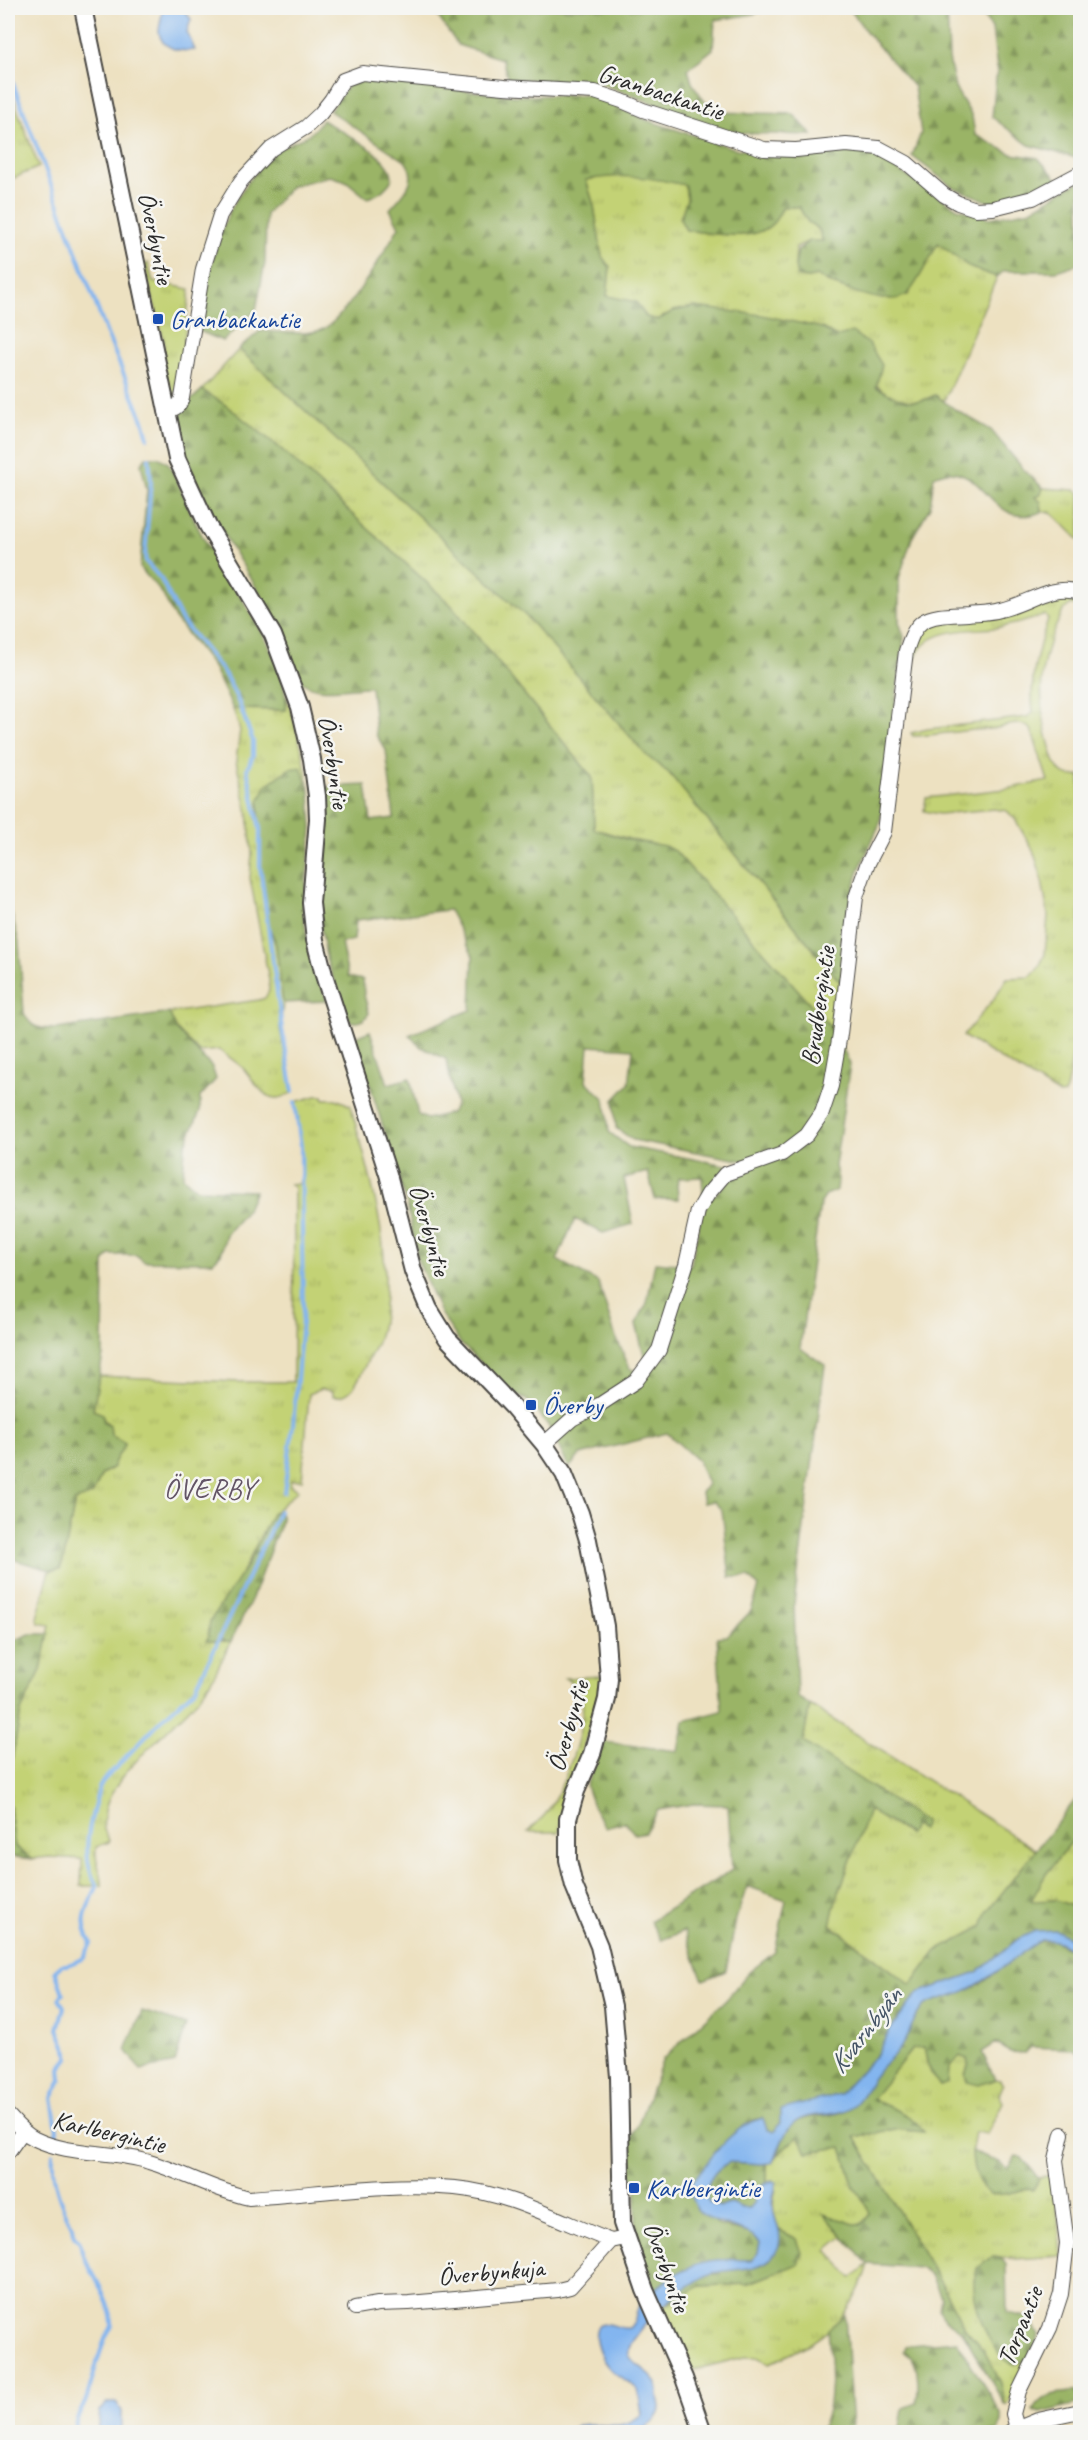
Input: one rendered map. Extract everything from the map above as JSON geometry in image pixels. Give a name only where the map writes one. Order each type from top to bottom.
[{"type":"street","name":"Överbyntie","points":[[82,8],[166,411],[183,476],[208,526],[273,635],[300,707],[312,759],[317,796],[318,819],[311,903],[315,940],[324,975],[388,1174],[413,1271],[429,1309],[447,1338],[513,1407],[544,1444],[564,1474],[580,1513],[597,1584],[608,1659],[607,1699],[592,1754],[576,1791],[568,1819],[566,1846],[574,1886],[599,1946],[613,2006],[619,2077],[622,2223],[619,2240],[645,2290],[698,2412],[703,2433]]},
{"type":"street","name":"Granbackantie","points":[[166,411],[180,404],[203,269],[220,215],[241,181],[271,149],[306,127],[332,100],[343,80],[352,75],[362,73],[504,87],[595,92],[643,110],[764,149],[777,151],[854,145],[879,148],[908,163],[944,195],[976,209],[993,208],[1033,198],[1080,173]]},
{"type":"street","name":"Brudbergintie","points":[[544,1444],[572,1419],[636,1381],[659,1350],[686,1265],[698,1211],[708,1194],[725,1174],[783,1154],[807,1135],[822,1113],[831,1086],[840,1034],[856,897],[867,865],[884,832],[906,651],[912,634],[920,623],[931,618],[999,611],[1052,590],[1080,592]]},
{"type":"street","name":"Karlbergintie","points":[[8,2115],[23,2131],[51,2145],[147,2161],[229,2194],[249,2198],[381,2188],[454,2188],[522,2204],[619,2240]]},
{"type":"street","points":[[8,2152],[23,2131]]},
{"type":"street","name":"Torpantie","points":[[1013,2430],[1019,2391],[1050,2326],[1061,2295],[1067,2243],[1056,2160],[1062,2134]]},
{"type":"street","name":"Överbynkuja","points":[[355,2308],[378,2304],[558,2290],[570,2287],[619,2240]]},
{"type":"street","points":[[1013,2430],[1038,2420],[1080,2411]]},
{"type":"green space","points":[[432,8],[770,8],[754,14],[715,20],[713,49],[688,69],[692,83],[712,112],[793,114],[812,135],[732,133],[597,82],[508,79],[502,59],[458,45]]},
{"type":"green space","points":[[849,8],[947,8],[949,59],[955,88],[972,116],[975,135],[1012,154],[1038,158],[1058,180],[992,203],[953,187],[912,156],[921,133],[914,87],[868,34]]},
{"type":"green space","points":[[978,8],[1080,8],[1080,159],[1029,145],[992,117],[997,69],[992,28]]},
{"type":"green space","points":[[359,79],[516,96],[589,95],[649,121],[736,149],[794,155],[859,150],[879,158],[957,208],[990,218],[1031,210],[1080,182],[1080,265],[1056,271],[1004,271],[997,277],[971,268],[938,243],[910,291],[898,298],[887,299],[848,290],[817,276],[808,278],[797,276],[795,266],[798,250],[809,241],[823,241],[819,229],[808,222],[799,207],[783,207],[773,223],[755,233],[732,235],[707,233],[686,230],[680,219],[687,199],[685,185],[636,177],[586,180],[594,206],[602,257],[610,267],[607,296],[636,302],[646,317],[658,320],[673,311],[694,307],[762,315],[822,328],[836,337],[852,332],[869,344],[882,365],[876,387],[898,398],[912,401],[927,399],[935,395],[991,430],[1025,471],[1043,488],[1040,495],[1035,497],[1041,502],[1042,512],[1026,516],[1012,514],[1002,508],[975,482],[964,475],[950,472],[934,476],[930,507],[912,538],[899,578],[899,622],[904,637],[880,823],[859,870],[847,914],[841,983],[669,773],[647,756],[527,617],[239,349],[260,331],[307,333],[321,330],[331,324],[353,300],[399,227],[390,209],[410,181],[411,174],[405,161],[330,111],[349,84]]},
{"type":"green space","points":[[8,86],[39,167],[14,178],[8,165]]},
{"type":"green space","points":[[322,120],[370,148],[381,158],[389,168],[392,177],[387,186],[378,194],[367,198],[346,181],[330,176],[291,186],[266,214],[265,263],[256,310],[223,341],[199,331],[213,257],[220,235],[240,193],[274,153],[308,135]]},
{"type":"green space","points":[[613,175],[648,177],[685,185],[687,199],[680,219],[686,230],[732,235],[755,233],[773,223],[783,207],[799,207],[808,222],[819,229],[823,242],[809,241],[796,247],[797,276],[808,278],[817,276],[831,284],[881,299],[908,295],[938,243],[971,268],[997,277],[944,401],[935,395],[917,402],[901,400],[886,393],[835,338],[822,328],[673,311],[658,320],[646,317],[636,302],[607,296],[610,267],[602,257],[594,206],[586,180]]},
{"type":"green space","points":[[148,263],[153,282],[190,289],[179,390],[172,395],[168,392],[163,362],[164,341],[144,265]]},
{"type":"green space","points":[[239,349],[527,617],[647,756],[669,773],[841,983],[835,1032],[676,852],[594,829],[592,777],[451,605],[281,449],[227,406],[202,390]]},
{"type":"green space","points":[[202,390],[227,406],[281,449],[451,605],[592,777],[594,829],[629,840],[665,846],[676,852],[835,1032],[850,1064],[835,1166],[838,1180],[837,1190],[827,1194],[820,1204],[800,1348],[825,1365],[794,1604],[797,1697],[810,1705],[803,1742],[925,1822],[922,1830],[913,1825],[909,1834],[869,1810],[835,1903],[830,1925],[911,1985],[937,1951],[982,1927],[987,1912],[1080,1794],[1080,1831],[1046,1874],[1031,1901],[1056,1900],[1080,1909],[1080,1948],[1073,1940],[1056,1930],[1018,1939],[977,1972],[918,1993],[890,2030],[877,2054],[840,2094],[780,2123],[774,2132],[767,2130],[763,2118],[754,2120],[744,2127],[690,2184],[718,2225],[752,2234],[760,2242],[758,2253],[752,2260],[711,2262],[689,2269],[655,2292],[636,2241],[636,2184],[628,2171],[626,2144],[637,2127],[663,2059],[726,2000],[748,1973],[775,1952],[786,1900],[747,1886],[736,1919],[726,1971],[703,1980],[684,1931],[661,1940],[650,1921],[732,1870],[728,1805],[693,1804],[658,1810],[645,1832],[635,1834],[624,1822],[605,1827],[594,1809],[586,1786],[604,1742],[678,1751],[684,1721],[722,1711],[717,1637],[727,1636],[751,1611],[759,1587],[749,1577],[730,1577],[722,1510],[713,1501],[703,1503],[701,1493],[707,1484],[698,1461],[667,1433],[580,1455],[569,1468],[548,1425],[527,1400],[513,1393],[461,1344],[440,1313],[418,1261],[407,1204],[355,1037],[370,1031],[388,1084],[410,1078],[418,1115],[427,1119],[451,1113],[456,1104],[446,1059],[421,1047],[409,1035],[471,1010],[473,956],[449,910],[356,920],[354,940],[341,943],[348,977],[363,980],[369,1013],[361,1021],[350,1021],[327,962],[320,922],[323,787],[366,785],[371,821],[394,818],[386,750],[376,735],[371,687],[334,690],[315,688],[307,685],[297,676],[278,624],[219,526],[193,475],[177,420],[187,404]],"holes":[[[589,1046],[633,1049],[629,1084],[614,1100],[616,1128],[633,1140],[749,1162],[711,1198],[701,1214],[691,1265],[655,1262],[647,1303],[636,1324],[649,1374],[630,1369],[615,1335],[598,1282],[557,1260],[575,1219],[603,1233],[633,1224],[624,1178],[648,1172],[655,1199],[678,1199],[679,1178],[702,1177],[703,1194],[731,1166],[629,1147],[609,1132],[605,1099],[586,1081]]]},
{"type":"green space","points":[[146,457],[158,457],[168,463],[202,536],[258,625],[279,669],[285,690],[286,710],[233,709],[213,667],[174,617],[162,593],[140,568],[147,490],[141,464]]},
{"type":"green space","points":[[1043,488],[1075,490],[1080,493],[1080,541],[1051,512],[1042,512],[1041,502],[1034,497],[1040,495]]},
{"type":"green space","points":[[1055,594],[1080,596],[1080,606],[1071,604],[1062,614],[1056,626],[1046,654],[1042,682],[1045,726],[1054,761],[1060,771],[1065,774],[1080,776],[1080,1016],[1066,1090],[1060,1095],[963,1036],[993,1000],[1007,978],[1030,977],[1039,967],[1045,954],[1048,915],[1041,875],[1033,850],[1015,819],[1007,811],[994,809],[939,814],[924,811],[926,798],[1006,789],[1048,781],[1031,729],[1018,724],[993,729],[913,736],[911,733],[1027,717],[1033,712],[1033,677],[1048,619],[1045,615],[995,628],[960,631],[937,636],[920,649],[915,660],[911,660],[912,654],[920,634],[935,623]]},
{"type":"green space","points":[[287,696],[303,754],[310,792],[259,801],[260,866],[266,918],[276,945],[283,1003],[280,1029],[293,1092],[276,1098],[263,1092],[242,1067],[219,1050],[199,1052],[177,1030],[169,1013],[259,1000],[265,998],[269,991],[269,980],[250,878],[252,853],[248,813],[236,761],[240,730],[233,709],[286,710]]},
{"type":"green space","points":[[301,767],[310,792],[312,829],[303,912],[310,956],[327,1001],[283,1003],[276,945],[266,918],[260,866],[259,801],[267,785],[289,769]]},
{"type":"green space","points":[[8,900],[19,942],[24,1013],[30,1022],[41,1028],[57,1029],[169,1013],[177,1030],[212,1067],[216,1079],[200,1097],[200,1111],[185,1146],[183,1177],[197,1189],[255,1191],[246,1211],[226,1234],[221,1254],[213,1262],[144,1261],[136,1255],[110,1255],[104,1262],[103,1355],[93,1410],[103,1414],[104,1422],[110,1425],[111,1435],[125,1443],[113,1467],[102,1474],[92,1495],[75,1501],[63,1561],[60,1569],[50,1570],[8,1558]]},
{"type":"green space","points":[[316,1096],[336,1099],[350,1105],[366,1161],[384,1252],[384,1311],[378,1339],[359,1379],[349,1392],[333,1396],[333,1391],[321,1389],[309,1394],[302,1480],[291,1480],[290,1486],[298,1490],[272,1514],[207,1641],[231,1641],[202,1694],[119,1782],[110,1797],[105,1813],[104,1827],[109,1842],[96,1847],[102,1886],[81,1886],[82,1859],[49,1857],[31,1859],[15,1846],[9,1801],[12,1759],[21,1711],[41,1670],[50,1625],[39,1623],[37,1618],[50,1570],[60,1569],[63,1561],[75,1501],[92,1495],[102,1474],[113,1467],[125,1443],[111,1435],[110,1425],[93,1410],[98,1376],[293,1382],[294,1188],[290,1184],[299,1183],[301,1179],[295,1102]]},
{"type":"green space","points":[[279,1511],[282,1519],[252,1598],[231,1641],[207,1641],[210,1621],[247,1565],[272,1514]]},
{"type":"green space","points":[[30,1634],[49,1634],[41,1670],[21,1711],[12,1759],[8,1759],[8,1643]]},
{"type":"green space","points":[[602,1676],[601,1688],[581,1754],[583,1762],[563,1807],[559,1832],[528,1832],[545,1815],[554,1801],[578,1741],[583,1710],[582,1698],[576,1686],[565,1678]]},
{"type":"green space","points":[[810,1705],[1036,1850],[987,1912],[982,1927],[937,1951],[911,1985],[830,1924],[835,1903],[869,1810],[908,1834],[913,1825],[803,1742]]},
{"type":"green space","points":[[9,1801],[15,1846],[31,1859],[8,1856]]},
{"type":"green space","points":[[1080,1831],[1080,1909],[1056,1900],[1030,1902],[1046,1874]]},
{"type":"green space","points":[[1051,1939],[1074,1951],[1080,1958],[1080,2054],[1073,2049],[1031,2047],[1025,2053],[1010,2052],[996,2043],[982,2052],[995,2079],[979,2085],[967,2082],[965,2075],[968,2059],[960,2056],[949,2067],[948,2082],[940,2085],[930,2074],[924,2048],[912,2049],[872,2099],[907,2116],[924,2132],[895,2129],[855,2137],[965,2329],[984,2351],[1001,2383],[1005,2405],[962,2331],[945,2319],[939,2310],[941,2297],[931,2275],[920,2268],[868,2264],[824,2214],[854,2224],[862,2224],[870,2214],[854,2187],[842,2147],[807,2152],[798,2136],[778,2155],[784,2137],[791,2126],[811,2117],[844,2111],[855,2104],[880,2069],[903,2045],[915,2018],[923,2007],[982,1983],[1032,1945]]},
{"type":"green space","points":[[142,2011],[186,2025],[175,2063],[141,2070],[126,2050]]},
{"type":"green space","points":[[924,2047],[930,2074],[949,2067],[960,2056],[968,2059],[965,2075],[989,2082],[995,2079],[1000,2080],[1003,2085],[999,2095],[1003,2102],[987,2134],[975,2132],[973,2161],[983,2188],[1005,2194],[1030,2188],[1033,2190],[1039,2178],[1054,2174],[1061,2256],[1015,2259],[993,2256],[974,2279],[977,2304],[986,2332],[1022,2363],[1029,2358],[1008,2404],[1005,2405],[1001,2383],[984,2351],[965,2329],[855,2137],[895,2129],[912,2131],[907,2116],[871,2099],[912,2049]]},
{"type":"green space","points":[[798,2135],[807,2152],[842,2147],[854,2187],[870,2214],[862,2224],[854,2224],[826,2215],[844,2236],[827,2250],[852,2278],[868,2264],[862,2283],[844,2314],[832,2327],[804,2347],[769,2363],[757,2357],[744,2357],[689,2371],[660,2308],[666,2302],[667,2304],[700,2286],[747,2284],[797,2264],[797,2239],[779,2230],[777,2225],[773,2205],[776,2189],[772,2181],[767,2183],[767,2164],[773,2162]]},
{"type":"green space","points":[[972,2151],[999,2162],[1007,2169],[1016,2156],[1021,2157],[1039,2178],[1033,2190],[1029,2188],[990,2195],[976,2175]]},
{"type":"green space","points":[[730,2162],[767,2164],[767,2183],[757,2187],[754,2193],[755,2203],[750,2208],[742,2208],[732,2203],[715,2206],[707,2199],[707,2187],[712,2177]]},
{"type":"green space","points":[[779,2230],[797,2239],[802,2253],[798,2264],[747,2284],[700,2286],[667,2304],[666,2302],[695,2281],[714,2272],[758,2266],[766,2262],[773,2256]]},
{"type":"green space","points":[[993,2256],[1001,2257],[1006,2265],[1007,2313],[1030,2318],[1039,2336],[1027,2358],[1013,2365],[1002,2357],[990,2340],[976,2303],[974,2291],[977,2270]]},
{"type":"green space","points":[[845,2315],[852,2429],[892,2432],[819,2432],[828,2410],[830,2396],[831,2368],[828,2329]]},
{"type":"green space","points":[[957,2341],[1001,2414],[997,2432],[893,2432],[900,2428],[903,2408],[916,2403],[917,2399],[916,2367],[912,2358],[903,2352],[905,2347]]},
{"type":"green space","points":[[1080,2391],[1080,2403],[1041,2413],[1033,2410],[1048,2396]]},
{"type":"water","points":[[162,8],[182,8],[191,19],[187,32],[195,50],[178,50],[164,43],[159,32]]},
{"type":"water","points":[[1056,1930],[1073,1940],[1080,1948],[1080,1958],[1063,1944],[1052,1940],[1041,1940],[975,1986],[926,2005],[917,2014],[903,2045],[880,2069],[855,2104],[840,2112],[815,2115],[799,2120],[785,2134],[773,2162],[761,2164],[730,2162],[715,2173],[708,2185],[707,2197],[709,2203],[720,2207],[732,2203],[742,2208],[750,2208],[755,2202],[754,2193],[757,2187],[772,2181],[776,2182],[772,2204],[780,2237],[778,2248],[773,2256],[760,2265],[715,2273],[699,2280],[662,2307],[634,2339],[629,2353],[631,2358],[651,2375],[657,2386],[660,2410],[650,2424],[633,2433],[565,2432],[584,2424],[622,2425],[642,2414],[638,2390],[611,2370],[601,2355],[596,2343],[598,2326],[606,2324],[629,2328],[634,2322],[639,2306],[648,2296],[663,2283],[690,2267],[714,2260],[752,2260],[758,2253],[760,2242],[752,2235],[707,2218],[692,2200],[690,2185],[722,2145],[751,2122],[763,2118],[767,2130],[774,2132],[780,2123],[780,2110],[840,2094],[877,2054],[890,2030],[918,1993],[977,1972],[1018,1939],[1035,1931]]},
{"type":"water","points":[[106,2403],[116,2403],[122,2411],[122,2432],[97,2432],[100,2411]]},
{"type":"waterway","points":[[8,22],[8,31]]},
{"type":"waterway","points":[[8,70],[148,438]]},
{"type":"waterway","points":[[149,458],[151,481],[146,562],[161,579],[182,621],[224,673],[237,698],[253,741],[253,756],[247,769],[260,829],[260,866],[293,1092]]},
{"type":"waterway","points":[[284,1492],[293,1425],[303,1310],[301,1147],[295,1102]]},
{"type":"waterway","points":[[55,2136],[57,2130],[52,2098],[61,2080],[60,2068],[68,2058],[58,2029],[64,2007],[59,1999],[63,1993],[55,1971],[62,1965],[68,1965],[84,1958],[91,1943],[84,1921],[97,1886],[91,1874],[87,1850],[90,1825],[99,1788],[163,1718],[196,1688],[279,1511]]},
{"type":"waterway","points":[[53,2154],[53,2172],[60,2199],[72,2226],[73,2235],[79,2241],[83,2255],[105,2298],[112,2323],[86,2400],[75,2423],[74,2432]]},
{"type":"place","name":"Granbackantie","points":[[158,319]]},
{"type":"place","name":"Överby","points":[[531,1405]]},
{"type":"place","name":"Karlbergintie","points":[[634,2188]]},
{"type":"district","name":"ÖVERBY","points":[[210,1488]]},
{"type":"water label","name":"Kvarnbyån","points":[[865,2030]]}]
